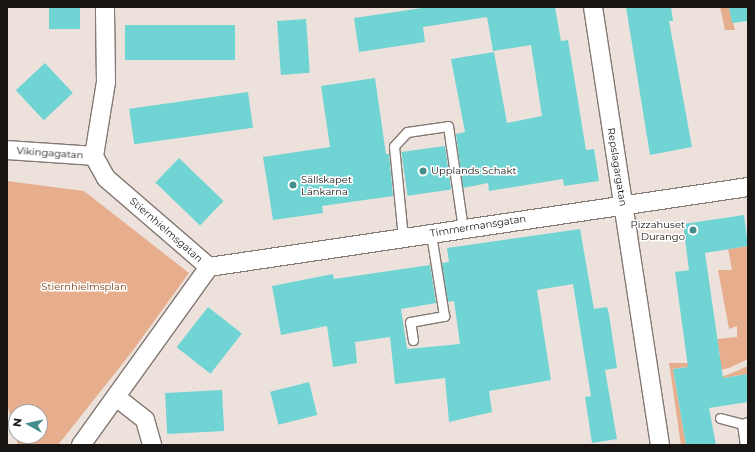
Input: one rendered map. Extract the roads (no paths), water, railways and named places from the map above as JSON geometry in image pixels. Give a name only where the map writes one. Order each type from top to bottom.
[{"type":"street","points":[[94,156],[106,82],[105,7]]},
{"type":"street","name":"Repslagargatan","points":[[593,7],[660,445]]},
{"type":"street","name":"Vikingagatan","points":[[7,150],[94,156]]},
{"type":"street","name":"Stiernhielmsgatan","points":[[81,445],[209,267],[106,178],[94,156]]},
{"type":"street","name":"Timmermansgatan","points":[[209,267],[623,204],[748,187]]},
{"type":"street","points":[[116,397],[145,420],[152,445]]},
{"type":"lane","points":[[403,238],[394,146],[407,132],[448,126],[463,229]]},
{"type":"lane","points":[[413,340],[410,322],[444,316],[431,234]]},
{"type":"lane","points":[[720,418],[745,423],[745,445]]},
{"type":"place","name":"Upplands Schakt","points":[[423,171]]},
{"type":"place","name":"Sällskapet Länkarna","points":[[293,185]]},
{"type":"place","name":"Pizzahuset Durango","points":[[693,230]]},
{"type":"park label","name":"Stiernhielmsplan","points":[[84,287]]}]
